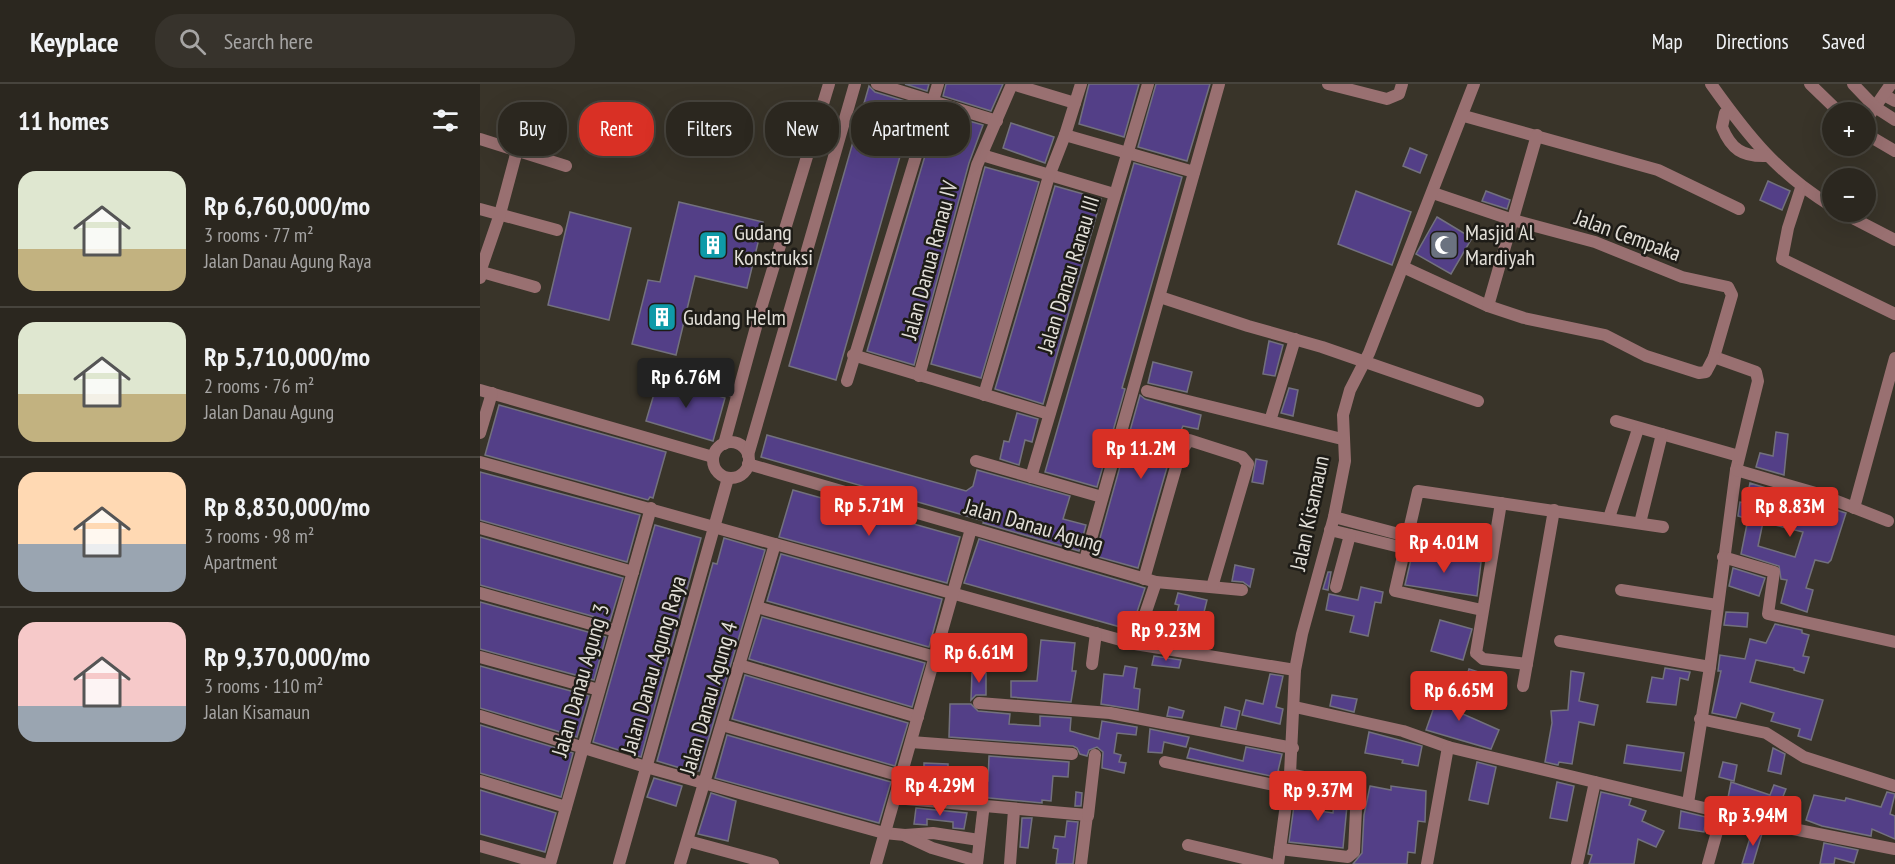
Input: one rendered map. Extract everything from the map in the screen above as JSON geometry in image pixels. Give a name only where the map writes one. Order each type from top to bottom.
[{"type":"street","points":[[713,457],[724,444],[829,84]]},
{"type":"street","points":[[713,457],[718,473],[728,478],[741,475],[748,460],[855,84]]},
{"type":"street","points":[[877,84],[933,102],[938,84]]},
{"type":"street","points":[[1012,84],[1075,103]]},
{"type":"street","name":"Jalan Danua Ranau IV","points":[[919,376],[982,155],[1012,84]]},
{"type":"street","points":[[984,395],[1049,176],[1081,84]]},
{"type":"street","name":"Jalan Danau Ranau III","points":[[1031,477],[1148,84]]},
{"type":"street","points":[[1085,560],[1219,84]]},
{"type":"street","points":[[1328,84],[1388,99],[1399,94],[1402,84]]},
{"type":"street","name":"Jalan Kisamaun","points":[[1278,864],[1293,748],[1295,670],[1302,634],[1334,517],[1345,461],[1342,439],[1345,406],[1464,116],[1474,84]]},
{"type":"street","points":[[1711,84],[1767,156],[1802,188],[1822,200]]},
{"type":"street","points":[[1810,84],[1829,102]]},
{"type":"street","points":[[1853,84],[1864,102]]},
{"type":"street","points":[[1876,108],[1890,93]]},
{"type":"street","points":[[1730,111],[1725,113],[1722,127],[1731,145],[1746,155],[1767,156]]},
{"type":"street","points":[[970,113],[997,121]]},
{"type":"street","points":[[1876,114],[1895,120]]},
{"type":"street","points":[[1464,116],[1659,170],[1739,209]]},
{"type":"street","points":[[1065,135],[1194,172]]},
{"type":"street","points":[[1488,306],[1537,135]]},
{"type":"street","points":[[480,139],[498,145]]},
{"type":"street","points":[[1876,140],[1895,151]]},
{"type":"street","points":[[982,155],[1114,194]]},
{"type":"street","points":[[515,156],[500,214],[480,274],[535,287]]},
{"type":"street","points":[[533,156],[566,166]]},
{"type":"street","points":[[847,381],[853,355],[916,156]]},
{"type":"street","points":[[1802,188],[1788,228],[1782,259],[1895,314]]},
{"type":"street","name":"Jalan Cempaka","points":[[1433,193],[1513,220],[1595,242],[1682,276],[1728,287],[1732,295],[1714,357]]},
{"type":"street","points":[[480,209],[557,230]]},
{"type":"street","points":[[1860,222],[1895,240]]},
{"type":"street","points":[[1403,267],[1488,306],[1524,318],[1605,335],[1646,356],[1699,373],[1706,372],[1714,357],[1753,370],[1758,375],[1754,406],[1736,470],[1710,668],[1688,803]]},
{"type":"street","points":[[1160,297],[1365,361],[1478,401]]},
{"type":"street","points":[[1269,421],[1295,339]]},
{"type":"street","points":[[853,355],[1049,414]]},
{"type":"street","points":[[1854,508],[1895,358]]},
{"type":"street","points":[[658,368],[737,393]]},
{"type":"street","points":[[1148,391],[1342,439]]},
{"type":"street","points":[[480,433],[486,392],[713,457]]},
{"type":"street","points":[[1616,422],[1739,456]]},
{"type":"street","points":[[1609,518],[1638,429]]},
{"type":"street","points":[[1641,523],[1662,434]]},
{"type":"street","points":[[1135,644],[1180,453],[1189,440],[1242,457],[1248,464],[1212,587]]},
{"type":"street","points":[[724,444],[739,444],[748,460]]},
{"type":"street","name":"Jalan Danau Agung","points":[[748,460],[971,529],[1150,580],[1242,590]]},
{"type":"street","points":[[975,461],[1102,497]]},
{"type":"street","points":[[480,462],[1135,644],[1295,670]]},
{"type":"street","points":[[1736,470],[1819,494],[1888,521]]},
{"type":"street","name":"Jalan Danau Agung Raya","points":[[619,864],[728,478]]},
{"type":"street","points":[[1482,610],[1395,591],[1418,491],[1663,527]]},
{"type":"street","points":[[1501,503],[1476,653],[1479,656],[1527,664]]},
{"type":"street","name":"Jalan Danau Agung 3","points":[[550,864],[651,508]]},
{"type":"street","points":[[1523,686],[1554,510]]},
{"type":"street","points":[[1334,517],[1407,534],[1429,545]]},
{"type":"street","points":[[480,528],[633,572]]},
{"type":"street","points":[[876,864],[971,529]]},
{"type":"street","points":[[1330,530],[1404,548],[1429,545],[1492,555]]},
{"type":"street","points":[[1336,587],[1350,535]]},
{"type":"street","name":"Jalan Danau Agung 4","points":[[680,864],[775,544]]},
{"type":"street","points":[[1723,557],[1774,572],[1768,614],[1895,642]]},
{"type":"street","points":[[1621,590],[1717,605]]},
{"type":"street","points":[[480,593],[616,631]]},
{"type":"street","points":[[757,607],[935,657]]},
{"type":"street","points":[[1092,664],[1096,633]]},
{"type":"street","points":[[1560,641],[1710,668]]},
{"type":"street","points":[[480,657],[599,690]]},
{"type":"street","points":[[739,665],[918,717]]},
{"type":"street","points":[[979,703],[1110,713],[1293,748]]},
{"type":"street","points":[[1294,707],[1403,731],[1448,747],[1723,810],[1788,828],[1895,849]]},
{"type":"street","points":[[480,716],[646,767],[884,833],[905,835],[933,833],[979,840]]},
{"type":"street","points":[[1700,719],[1766,732],[1804,757],[1895,786]]},
{"type":"street","points":[[722,725],[901,776]]},
{"type":"street","points":[[911,742],[1072,754]]},
{"type":"street","points":[[1427,864],[1448,747]]},
{"type":"street","points":[[1081,864],[1095,756]]},
{"type":"street","points":[[1165,762],[1288,788]]},
{"type":"street","points":[[1280,849],[1348,857],[1354,852],[1359,793],[1357,788],[1290,774]]},
{"type":"street","points":[[480,781],[566,807]]},
{"type":"street","points":[[1578,864],[1595,782]]},
{"type":"street","points":[[895,798],[1088,816]]},
{"type":"street","points":[[1010,864],[1014,810]]},
{"type":"street","points":[[1708,864],[1723,810]]},
{"type":"street","points":[[905,835],[932,848],[977,862],[983,812]]},
{"type":"street","points":[[688,841],[773,864]]},
{"type":"street","points":[[1188,845],[1269,864]]},
{"type":"street","points":[[480,846],[543,864]]},
{"type":"building","points":[[905,84],[929,84],[927,91]]},
{"type":"building","points":[[946,84],[1003,84],[991,111],[970,104],[970,102],[943,96]]},
{"type":"building","points":[[1089,84],[1139,84],[1124,137],[1079,124]]},
{"type":"building","points":[[1156,84],[1210,84],[1187,161],[1138,147]]},
{"type":"building","points":[[869,86],[875,92],[908,102],[864,102]]},
{"type":"building","points":[[970,121],[983,125],[969,163],[914,365],[867,351],[925,156],[970,156]]},
{"type":"building","points":[[1011,123],[1054,137],[1045,163],[1003,148]]},
{"type":"building","points":[[1410,148],[1427,155],[1420,173],[1403,166]]},
{"type":"building","points":[[851,149],[851,156],[900,156],[836,380],[789,366]]},
{"type":"building","points":[[1134,163],[1182,177],[1122,388],[1125,389],[1097,487],[1045,472]]},
{"type":"building","points":[[985,167],[1039,182],[981,378],[931,364]]},
{"type":"building","points":[[1768,181],[1790,191],[1782,210],[1760,200]]},
{"type":"building","points":[[1055,186],[1101,199],[1043,404],[995,389]]},
{"type":"building","points":[[1356,191],[1411,212],[1392,265],[1338,244]]},
{"type":"building","points":[[1486,191],[1510,200],[1507,209],[1482,201]]},
{"type":"building","name":"Gudang Konstruksi","points":[[679,202],[763,222],[747,288],[695,276],[676,355],[632,344],[648,280],[660,282]]},
{"type":"building","points":[[570,212],[631,228],[609,320],[548,305]]},
{"type":"building","name":"Masjid Al Mardiyah","points":[[1437,217],[1472,238],[1451,274],[1416,254]]},
{"type":"building","points":[[1269,341],[1283,345],[1275,376],[1263,374]]},
{"type":"building","points":[[1153,362],[1192,372],[1187,392],[1148,383]]},
{"type":"building","points":[[659,377],[725,398],[713,441],[646,421]]},
{"type":"building","points":[[1289,388],[1298,390],[1293,416],[1281,413]]},
{"type":"building","points":[[1140,395],[1145,399],[1201,415],[1198,429],[1183,426],[1172,450],[1138,568],[1095,556]]},
{"type":"building","points":[[499,405],[666,452],[653,498],[650,497],[648,500],[485,455]]},
{"type":"building","points":[[1017,413],[1038,419],[1032,442],[1025,440],[1019,465],[1000,459],[1004,441],[1009,442]]},
{"type":"building","points":[[1776,432],[1788,434],[1784,475],[1756,467],[1760,453],[1773,456]]},
{"type":"building","points":[[767,435],[966,491],[973,486],[977,470],[1070,496],[1063,519],[1086,525],[1079,551],[983,523],[984,521],[761,457]]},
{"type":"building","points":[[1256,459],[1267,461],[1263,484],[1252,482]]},
{"type":"building","points":[[480,472],[640,515],[627,562],[480,520]]},
{"type":"building","points":[[1750,483],[1846,513],[1831,560],[1828,563],[1815,560],[1806,588],[1813,590],[1807,612],[1781,603],[1787,580],[1781,579],[1779,566],[1741,554],[1748,519],[1738,516],[1740,502],[1746,503]],"holes":[[[1763,522],[1803,532],[1795,557],[1758,546]]]},
{"type":"building","points":[[793,490],[960,537],[947,583],[779,537]]},
{"type":"building","points":[[655,525],[701,538],[641,757],[593,742]]},
{"type":"building","points":[[480,537],[623,578],[610,621],[480,585]]},
{"type":"building","points":[[724,538],[765,550],[699,771],[688,768],[687,770],[657,761],[713,563],[717,564]]},
{"type":"building","points":[[979,539],[1145,588],[1131,630],[964,583]]},
{"type":"building","points":[[1429,553],[1481,562],[1477,596],[1405,585],[1412,555]]},
{"type":"building","points":[[781,554],[942,599],[929,647],[767,601]]},
{"type":"building","points":[[1235,565],[1254,569],[1250,587],[1243,582],[1232,581]]},
{"type":"building","points":[[1733,568],[1765,578],[1759,596],[1729,586]]},
{"type":"building","points":[[1328,572],[1331,572],[1328,590],[1323,589]]},
{"type":"building","points":[[1361,587],[1383,592],[1381,603],[1375,602],[1368,636],[1350,632],[1354,616],[1326,610],[1329,594],[1358,600]]},
{"type":"building","points":[[1178,593],[1207,600],[1201,628],[1213,630],[1209,648],[1170,641],[1179,605],[1175,604]]},
{"type":"building","points":[[480,602],[606,637],[594,680],[480,649]]},
{"type":"building","points":[[1726,612],[1748,613],[1747,627],[1724,625]]},
{"type":"building","points":[[762,617],[925,663],[912,707],[749,659]]},
{"type":"building","points":[[1440,620],[1472,629],[1463,660],[1431,651]]},
{"type":"building","points":[[1775,624],[1802,630],[1802,633],[1809,635],[1803,656],[1809,657],[1804,673],[1794,668],[1756,660],[1750,682],[1823,700],[1811,740],[1798,736],[1800,729],[1771,721],[1774,713],[1741,703],[1736,718],[1712,713],[1721,671],[1718,671],[1720,655],[1745,659],[1750,639],[1766,643]]},
{"type":"building","points":[[1041,640],[1075,643],[1072,671],[1076,671],[1071,702],[1011,697],[1011,681],[1037,681]]},
{"type":"building","points":[[1154,656],[1181,660],[1179,668],[1152,665]]},
{"type":"building","points":[[480,666],[589,696],[577,737],[480,708]]},
{"type":"building","points":[[1125,666],[1137,668],[1134,688],[1140,689],[1138,710],[1101,704],[1104,674],[1123,676]]},
{"type":"building","points":[[1665,668],[1690,672],[1688,680],[1680,678],[1676,705],[1647,702],[1652,677],[1663,679]]},
{"type":"building","points":[[1469,669],[1494,677],[1488,696],[1463,688]]},
{"type":"building","points":[[1571,671],[1584,673],[1579,701],[1598,705],[1594,725],[1579,722],[1572,764],[1559,762],[1558,765],[1545,762],[1552,723],[1551,711],[1568,710]]},
{"type":"building","points":[[972,672],[986,673],[986,695],[976,695],[971,700]]},
{"type":"building","points":[[1270,674],[1283,676],[1276,707],[1283,709],[1280,724],[1242,715],[1246,700],[1263,704]]},
{"type":"building","points":[[745,675],[908,723],[895,766],[732,719]]},
{"type":"building","points":[[1445,686],[1464,696],[1456,711],[1499,730],[1491,749],[1426,730]]},
{"type":"building","points":[[1332,695],[1357,699],[1354,712],[1330,706]]},
{"type":"building","points":[[950,704],[971,704],[978,711],[1010,714],[1009,724],[1040,726],[1040,716],[1071,718],[1070,731],[1099,739],[1102,721],[1137,727],[1136,735],[1117,733],[1114,753],[1121,755],[1119,762],[1126,763],[1124,773],[1102,768],[1103,752],[1097,747],[1089,750],[1087,756],[1080,754],[1073,746],[949,737]]},
{"type":"building","points":[[1169,707],[1184,711],[1182,718],[1167,716]]},
{"type":"building","points":[[1225,707],[1240,711],[1236,729],[1221,726]]},
{"type":"building","points":[[480,725],[573,753],[561,797],[480,773]]},
{"type":"building","points":[[1150,729],[1189,737],[1186,747],[1164,742],[1162,753],[1148,752]]},
{"type":"building","points":[[1369,732],[1422,746],[1418,766],[1402,763],[1403,760],[1365,753]]},
{"type":"building","points":[[727,735],[891,782],[879,823],[715,778]]},
{"type":"building","points":[[1627,745],[1684,753],[1681,771],[1624,763]]},
{"type":"building","points":[[1246,747],[1282,754],[1278,771],[1281,772],[1280,778],[1187,758],[1190,748],[1243,761]]},
{"type":"building","points":[[1773,748],[1785,754],[1781,774],[1768,771]]},
{"type":"building","points":[[989,756],[1069,762],[1068,777],[1053,776],[1051,801],[1042,800],[1042,803],[948,794],[949,781],[988,781]]},
{"type":"building","points":[[1477,762],[1496,767],[1488,804],[1469,800]]},
{"type":"building","points":[[1723,762],[1737,765],[1734,781],[1719,777]]},
{"type":"building","points":[[924,763],[948,764],[948,781],[924,781]]},
{"type":"building","points":[[654,778],[682,786],[676,806],[647,797]]},
{"type":"building","points":[[1557,782],[1574,786],[1567,821],[1550,818]]},
{"type":"building","points":[[1731,782],[1770,795],[1774,785],[1786,789],[1778,809],[1770,806],[1767,815],[1727,803]]},
{"type":"building","points":[[1297,784],[1309,786],[1306,809],[1333,813],[1335,792],[1348,795],[1343,848],[1289,842]]},
{"type":"building","points":[[1370,786],[1391,790],[1391,786],[1426,791],[1425,822],[1418,821],[1415,853],[1408,852],[1407,864],[1353,864],[1362,853],[1364,815]]},
{"type":"building","points":[[480,790],[556,813],[545,852],[480,834]]},
{"type":"building","points":[[1076,792],[1082,793],[1081,806],[1075,806]]},
{"type":"building","points":[[1601,792],[1631,799],[1629,805],[1646,811],[1642,821],[1664,831],[1656,847],[1638,839],[1634,864],[1589,864],[1592,855],[1588,854]]},
{"type":"building","points":[[1887,792],[1895,794],[1890,814],[1895,816],[1895,839],[1872,829],[1871,836],[1822,826],[1806,820],[1814,795],[1845,801],[1846,798],[1881,807]]},
{"type":"building","points":[[711,793],[736,801],[728,841],[698,834]]},
{"type":"building","points":[[916,808],[967,813],[964,829],[953,828],[953,822],[927,819],[927,825],[914,824]]},
{"type":"building","points":[[1681,811],[1706,817],[1704,832],[1679,828]]},
{"type":"building","points":[[1022,818],[1032,818],[1028,848],[1020,847]]},
{"type":"building","points":[[1067,821],[1078,822],[1073,864],[1056,864],[1058,849],[1053,848],[1055,836],[1065,837]]},
{"type":"building","points":[[1753,828],[1763,830],[1753,864],[1742,864]]},
{"type":"building","points":[[1824,843],[1858,850],[1854,863],[1835,858],[1834,864],[1820,864]]},
{"type":"place","name":"Gudang Konstruksi","points":[[713,245]]},
{"type":"place","name":"Masjid Al Mardiyah","points":[[1444,245]]},
{"type":"place","name":"Gudang Helm","points":[[662,317]]}]
